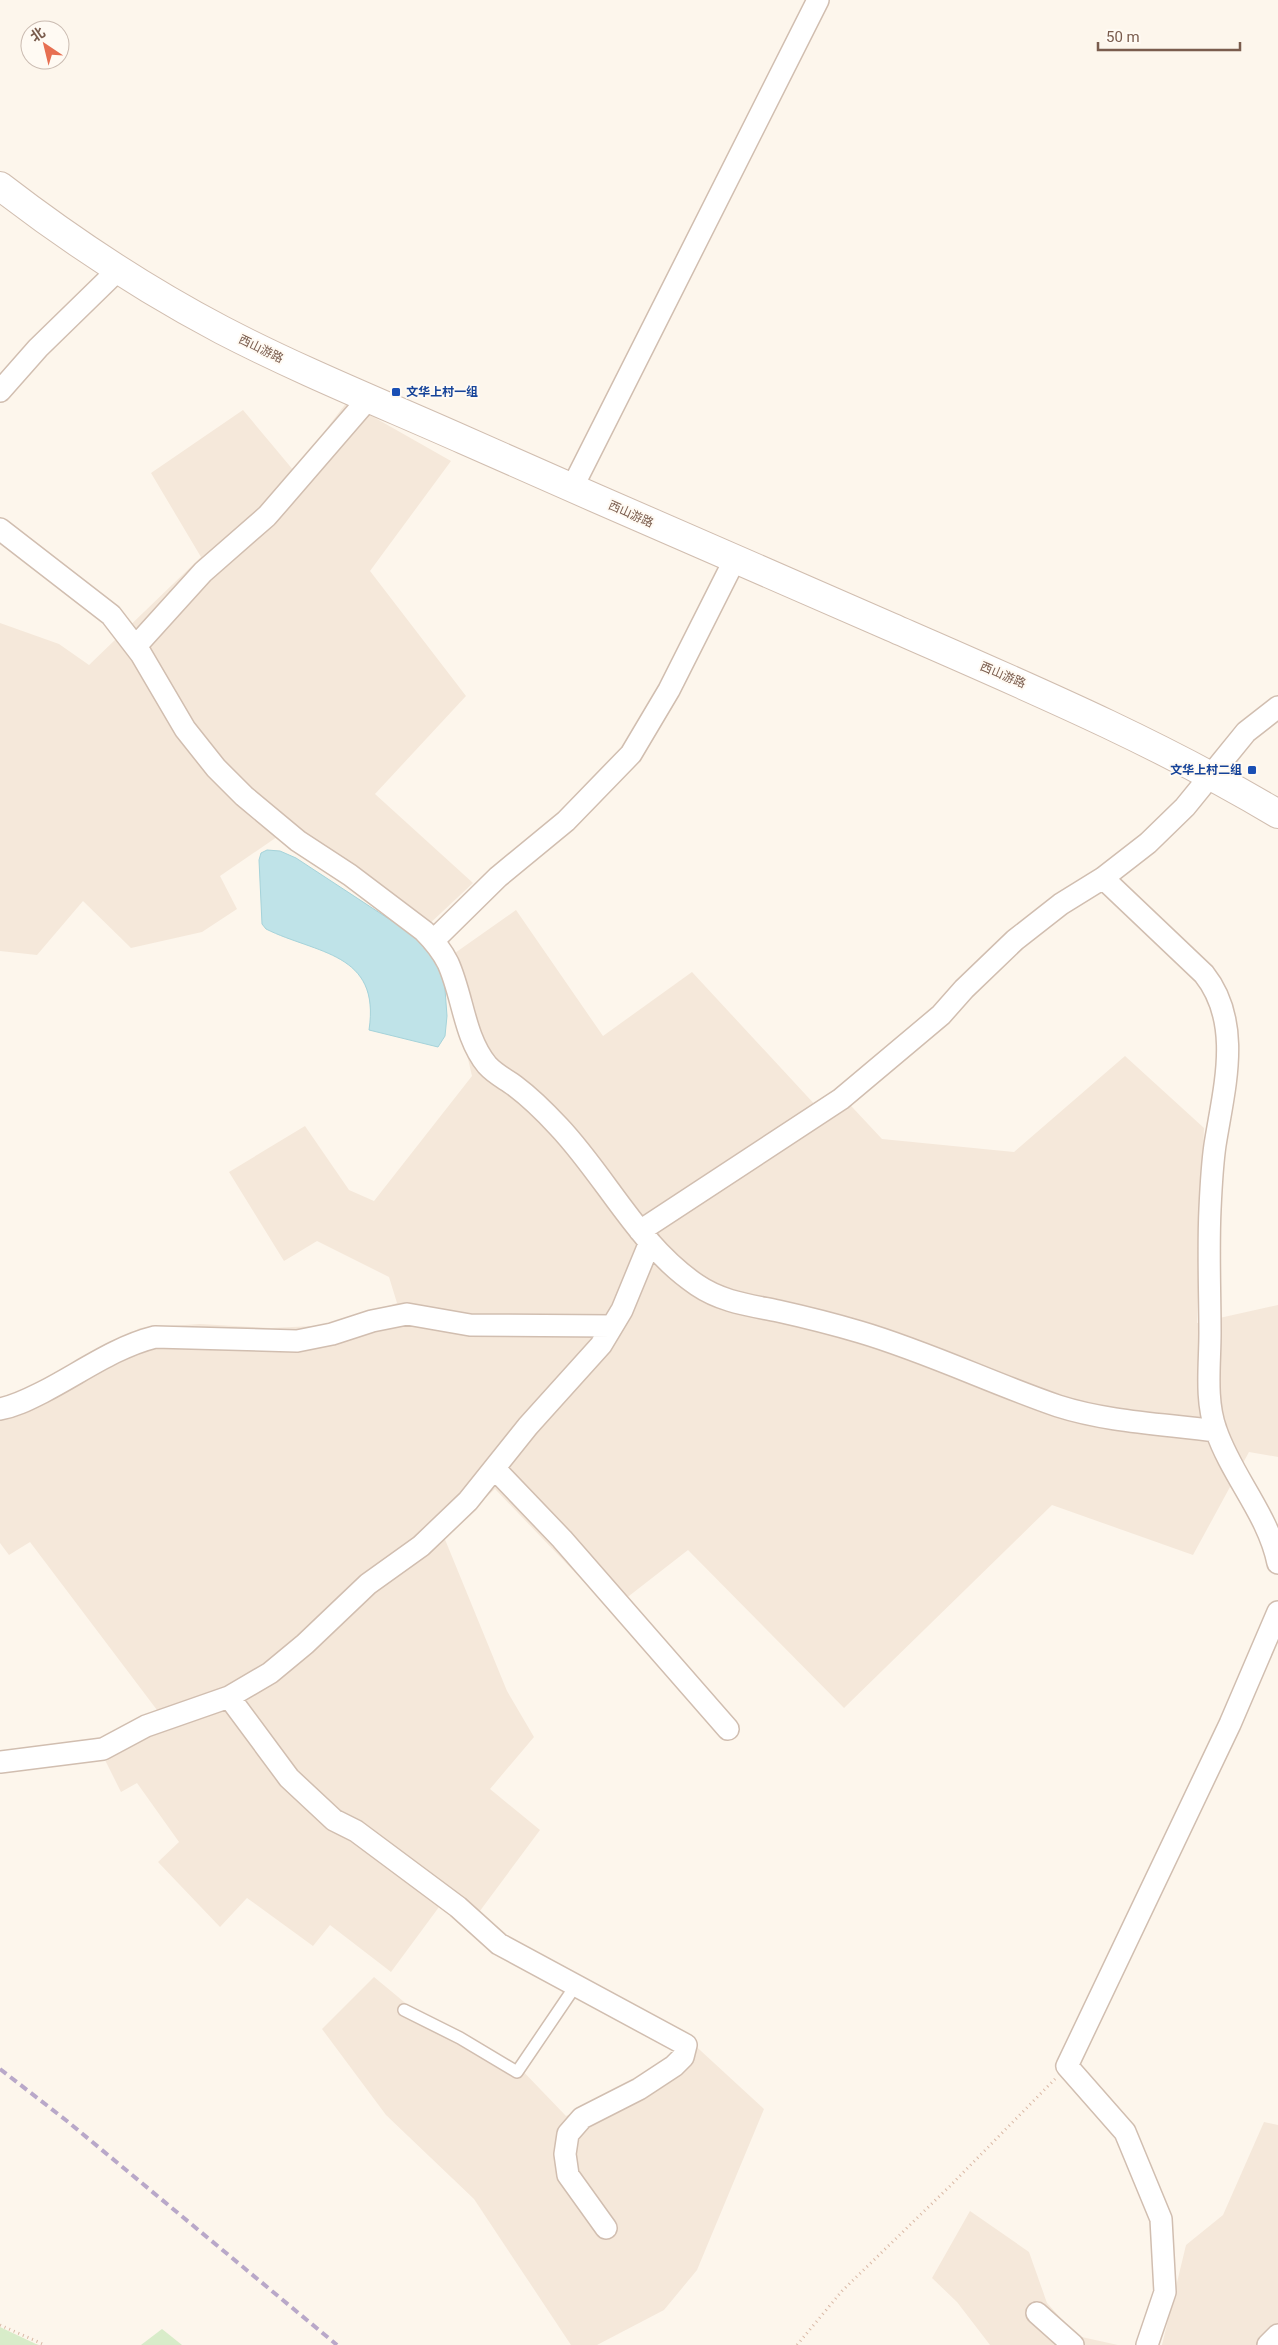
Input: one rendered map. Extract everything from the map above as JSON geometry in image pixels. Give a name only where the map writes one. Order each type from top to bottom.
[{"type":"street","points":[[572,488],[818,0]]},
{"type":"street","name":"西山游路","points":[[0,186],[80,245],[118,270],[222,330],[572,488],[1035,689],[1107,722],[1210,775],[1278,814]]},
{"type":"street","points":[[0,391],[38,348],[118,270]]},
{"type":"street","points":[[136,646],[203,572],[267,516],[369,398]]},
{"type":"street","points":[[0,529],[111,615],[136,646],[185,729],[216,768],[244,796],[298,841],[350,875],[414,923],[433,940],[453,974],[474,1042],[480,1055],[496,1074],[514,1085],[560,1127],[645,1237],[664,1258],[695,1284],[737,1304],[820,1321],[911,1348],[1059,1406],[1099,1416],[1216,1431]]},
{"type":"street","points":[[433,940],[498,877],[566,821],[631,754],[669,690],[735,559]]},
{"type":"street","points":[[0,1762],[102,1749],[146,1726],[229,1697],[270,1673],[368,1584],[422,1546],[468,1501],[528,1426],[601,1345],[622,1310],[645,1237],[841,1099],[941,1015],[976,976],[1015,940],[1061,904],[1104,878],[1167,825],[1185,807],[1246,732],[1278,707]]},
{"type":"street","points":[[1104,878],[1204,974],[1220,997],[1227,1021],[1227,1060],[1214,1148],[1210,1210],[1210,1411],[1216,1431],[1234,1472],[1269,1531],[1278,1563]]},
{"type":"street","points":[[0,1409],[17,1405],[91,1365],[142,1340],[155,1337],[298,1341],[332,1334],[372,1321],[407,1314],[470,1325],[612,1326]]},
{"type":"street","points":[[495,1469],[562,1539],[728,1729]]},
{"type":"street","points":[[1147,2345],[1165,2292],[1160,2219],[1125,2132],[1067,2066],[1230,1724],[1278,1612]]},
{"type":"street","points":[[229,1697],[289,1778],[334,1820],[356,1831],[458,1907],[499,1944],[686,2045],[683,2057],[674,2066],[639,2089],[582,2118],[568,2134],[565,2154],[568,2175],[606,2228]]},
{"type":"street","points":[[1038,2313],[1073,2345]]},
{"type":"street","points":[[1268,2345],[1278,2335]]},
{"type":"lane","points":[[404,2010],[460,2038],[518,2072],[576,1985]]},
{"type":"path","points":[[797,2345],[842,2291],[957,2179],[1067,2066]]},
{"type":"path","points":[[0,2326],[45,2345]]},
{"type":"shaded area","points":[[347,402],[451,461],[370,571],[466,696],[375,794],[473,883],[425,928],[290,828],[220,876],[237,909],[202,932],[131,948],[83,901],[37,955],[0,951],[0,623],[59,644],[89,665],[201,557],[151,473],[243,410],[294,471]]},
{"type":"shaded area","points":[[516,910],[603,1036],[692,972],[818,1108],[839,1093],[882,1139],[1014,1152],[1125,1056],[1204,1128],[1197,1323],[1278,1305],[1278,1457],[1249,1452],[1193,1555],[1052,1505],[844,1708],[688,1550],[611,1610],[495,1489],[444,1537],[507,1691],[534,1737],[490,1789],[540,1830],[468,1927],[439,1907],[391,1972],[330,1925],[313,1946],[247,1898],[220,1927],[158,1862],[179,1842],[137,1783],[121,1792],[97,1744],[157,1710],[30,1542],[9,1555],[0,1543],[0,1399],[12,1398],[140,1328],[200,1324],[271,1328],[335,1325],[397,1303],[389,1277],[317,1241],[284,1261],[229,1172],[305,1126],[349,1190],[374,1201],[472,1076],[445,960]]},
{"type":"shaded area","points":[[374,1977],[415,2011],[516,2064],[566,2116],[667,2066],[688,2039],[764,2109],[697,2270],[664,2310],[597,2345],[571,2345],[474,2199],[386,2115],[322,2029]]},
{"type":"shaded area","points":[[1264,2122],[1278,2125],[1278,2345],[1162,2345],[1186,2245],[1223,2215]]},
{"type":"shaded area","points":[[970,2211],[1029,2252],[1047,2303],[1077,2336],[1118,2345],[990,2345],[957,2302],[932,2278]]},
{"type":"green space","points":[[0,2327],[36,2344],[39,2345],[0,2345]]},
{"type":"green space","points":[[162,2329],[182,2345],[141,2345]]},
{"type":"water","points":[[267,850],[280,851],[296,858],[424,942],[444,976],[447,1016],[445,1036],[438,1047],[369,1030],[370,1004],[365,985],[355,970],[324,951],[266,929],[262,924],[259,860],[261,853]]},
{"type":"railway","points":[[0,2069],[67,2121],[337,2345]]},
{"type":"place","name":"文华上村一组","points":[[396,392]]},
{"type":"place","name":"文华上村二组","points":[[1252,770]]}]
